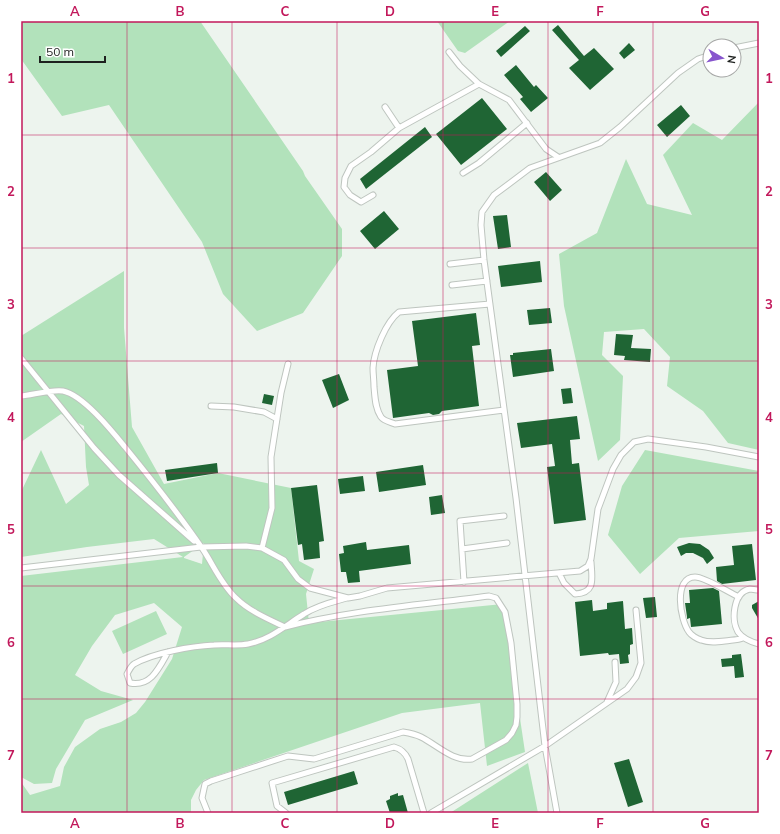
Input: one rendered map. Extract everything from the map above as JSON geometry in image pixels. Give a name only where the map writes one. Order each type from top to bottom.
[{"type":"lane","points":[[742,46],[759,43]]},
{"type":"lane","points":[[449,52],[460,66],[479,84],[509,100],[546,148],[558,157]]},
{"type":"lane","points":[[557,813],[545,746],[525,577],[484,260],[481,225],[482,212],[494,195],[530,168],[600,143],[620,127],[678,73],[702,58]]},
{"type":"lane","points":[[373,195],[361,202],[350,195],[344,187],[345,178],[351,166],[400,128],[479,84]]},
{"type":"lane","points":[[385,107],[400,128]]},
{"type":"lane","points":[[463,173],[479,163],[527,123]]},
{"type":"lane","points":[[450,264],[484,260]]},
{"type":"lane","points":[[452,285],[487,281]]},
{"type":"lane","points":[[490,304],[399,312],[392,317],[386,327],[373,367],[375,399],[377,408],[382,417],[395,424],[504,410]]},
{"type":"lane","points":[[21,358],[94,448],[119,475],[201,548]]},
{"type":"lane","points":[[262,548],[272,508],[271,457],[288,364]]},
{"type":"lane","points":[[21,396],[63,391],[76,397],[97,414],[155,484],[201,548],[225,585],[236,598],[250,609],[285,627],[312,620],[349,614],[488,596],[496,598],[505,612],[511,643],[517,704],[516,725],[506,740],[468,760],[454,757],[415,734],[403,732],[314,759],[288,756],[205,784],[202,798],[208,813]]},
{"type":"lane","points":[[211,406],[234,407],[264,412],[277,419]]},
{"type":"lane","points":[[559,573],[564,583],[575,594],[583,594],[590,589],[592,576],[591,559],[598,509],[613,469],[621,455],[634,442],[648,439],[706,447],[759,457]]},
{"type":"lane","points":[[464,582],[460,521],[504,516]]},
{"type":"lane","points":[[462,548],[507,543]]},
{"type":"lane","points":[[21,568],[201,548],[246,546],[262,548],[284,560],[298,579],[310,588],[348,598]]},
{"type":"lane","points":[[168,652],[158,669],[149,680],[139,684],[130,683],[127,674],[132,664],[168,652],[186,648],[248,644],[266,638],[305,613],[323,604],[360,596],[387,588],[580,571],[588,566],[591,559]]},
{"type":"lane","points":[[584,569],[592,576]]},
{"type":"lane","points":[[564,583],[570,572]]},
{"type":"lane","points":[[739,597],[706,579],[694,576],[688,578],[683,584],[680,592],[684,622],[689,633],[701,640],[713,642],[744,638]]},
{"type":"lane","points":[[759,590],[749,589],[742,593],[736,601],[734,618],[737,631],[744,638],[759,644]]},
{"type":"lane","points":[[431,813],[545,746],[627,689],[636,677],[641,663],[636,610]]},
{"type":"lane","points":[[607,703],[616,682],[615,662]]},
{"type":"lane","points":[[286,813],[277,806],[272,782],[394,747],[400,748],[406,753],[424,813]]},
{"type":"green space","points":[[21,21],[200,21],[342,229],[342,256],[303,313],[257,331],[223,294],[202,242],[109,105],[62,116],[21,59]]},
{"type":"green space","points":[[437,21],[510,21],[465,53],[458,51]]},
{"type":"green space","points":[[759,102],[759,450],[728,443],[703,411],[667,386],[670,357],[644,329],[604,332],[602,355],[623,376],[620,440],[598,461],[564,306],[559,254],[597,233],[626,159],[647,204],[692,215],[663,155],[693,123],[722,140]]},
{"type":"green space","points":[[124,271],[124,328],[132,427],[164,484],[218,473],[291,488],[299,561],[314,569],[306,594],[309,623],[503,604],[525,752],[487,766],[480,703],[402,713],[204,780],[196,790],[191,800],[191,813],[21,813],[21,782],[30,795],[60,786],[64,767],[75,747],[100,729],[121,722],[136,713],[145,702],[172,659],[182,627],[154,603],[115,615],[92,646],[75,675],[101,691],[133,700],[85,720],[56,769],[52,783],[34,784],[21,777],[21,576],[183,557],[154,539],[21,557],[21,492],[41,450],[66,504],[89,485],[86,467],[84,426],[61,414],[21,442],[21,336]],"holes":[[[204,543],[202,564],[184,557]]]},
{"type":"green space","points":[[645,450],[759,471],[759,531],[679,538],[640,574],[608,535],[622,486]]},
{"type":"green space","points":[[156,611],[167,634],[123,654],[112,631]]},
{"type":"green space","points":[[528,763],[538,813],[450,813]]},
{"type":"building","points":[[558,25],[584,56],[594,48],[614,69],[590,90],[569,68],[579,60],[552,30]]},
{"type":"building","points":[[525,26],[530,31],[501,57],[496,51]]},
{"type":"building","points":[[629,43],[635,50],[624,59],[619,53]]},
{"type":"building","points":[[516,65],[534,87],[536,85],[548,98],[531,112],[520,99],[523,97],[504,75]]},
{"type":"building","points":[[482,98],[507,129],[461,165],[436,134]]},
{"type":"building","points":[[681,105],[690,116],[667,137],[657,125]]},
{"type":"building","points":[[425,127],[432,137],[366,189],[360,179]]},
{"type":"building","points":[[546,172],[562,190],[550,201],[534,182]]},
{"type":"building","points":[[384,211],[399,229],[375,249],[360,231]]},
{"type":"building","points":[[507,215],[511,247],[498,249],[493,216]]},
{"type":"building","points":[[540,261],[542,282],[501,287],[498,266]]},
{"type":"building","points":[[550,308],[552,323],[529,325],[527,310]]},
{"type":"building","points":[[476,313],[480,345],[472,346],[479,406],[442,411],[439,414],[433,415],[429,413],[393,418],[387,370],[418,366],[412,321]]},
{"type":"building","points":[[616,334],[633,335],[631,348],[651,349],[650,362],[624,360],[625,356],[614,355]]},
{"type":"building","points":[[551,349],[554,371],[513,377],[510,355],[513,355],[513,353]]},
{"type":"building","points":[[339,374],[349,400],[333,408],[322,380]]},
{"type":"building","points":[[571,388],[573,403],[563,404],[561,389]]},
{"type":"building","points":[[264,394],[274,396],[272,405],[262,403]]},
{"type":"building","points":[[577,416],[580,439],[570,440],[572,464],[579,463],[586,520],[554,524],[547,467],[555,466],[552,444],[521,448],[517,423]]},
{"type":"building","points":[[217,463],[218,473],[167,481],[165,470]]},
{"type":"building","points":[[423,465],[426,485],[379,492],[376,472]]},
{"type":"building","points":[[363,476],[365,491],[340,494],[338,479]]},
{"type":"building","points":[[317,485],[324,541],[319,542],[320,558],[304,560],[302,544],[298,545],[291,488]]},
{"type":"building","points":[[442,495],[445,513],[431,515],[429,497]]},
{"type":"building","points":[[366,542],[367,550],[409,545],[411,564],[359,571],[360,582],[348,583],[346,572],[341,572],[339,554],[344,553],[343,546]]},
{"type":"building","points":[[689,543],[700,544],[709,550],[714,558],[707,564],[703,558],[693,553],[686,553],[681,556],[677,547]]},
{"type":"building","points":[[752,544],[756,580],[722,584],[717,581],[716,567],[734,565],[732,546]]},
{"type":"building","points":[[713,588],[719,591],[722,624],[691,627],[690,618],[687,619],[685,603],[690,603],[689,590]]},
{"type":"building","points":[[655,597],[657,617],[646,618],[643,598]]},
{"type":"building","points":[[592,600],[593,611],[607,609],[607,603],[623,601],[625,629],[632,628],[633,644],[630,645],[630,654],[628,655],[629,663],[620,664],[619,654],[609,655],[608,653],[580,656],[575,602]]},
{"type":"building","points":[[759,601],[759,620],[752,608],[752,605]]},
{"type":"building","points":[[741,654],[744,677],[735,678],[734,666],[722,667],[721,659],[732,658],[732,655]]},
{"type":"building","points":[[629,759],[643,802],[628,807],[614,763]]},
{"type":"building","points":[[354,771],[358,784],[288,805],[284,792]]},
{"type":"building","points":[[398,793],[398,796],[403,795],[408,813],[390,813],[386,801],[390,799],[390,796]]}]
